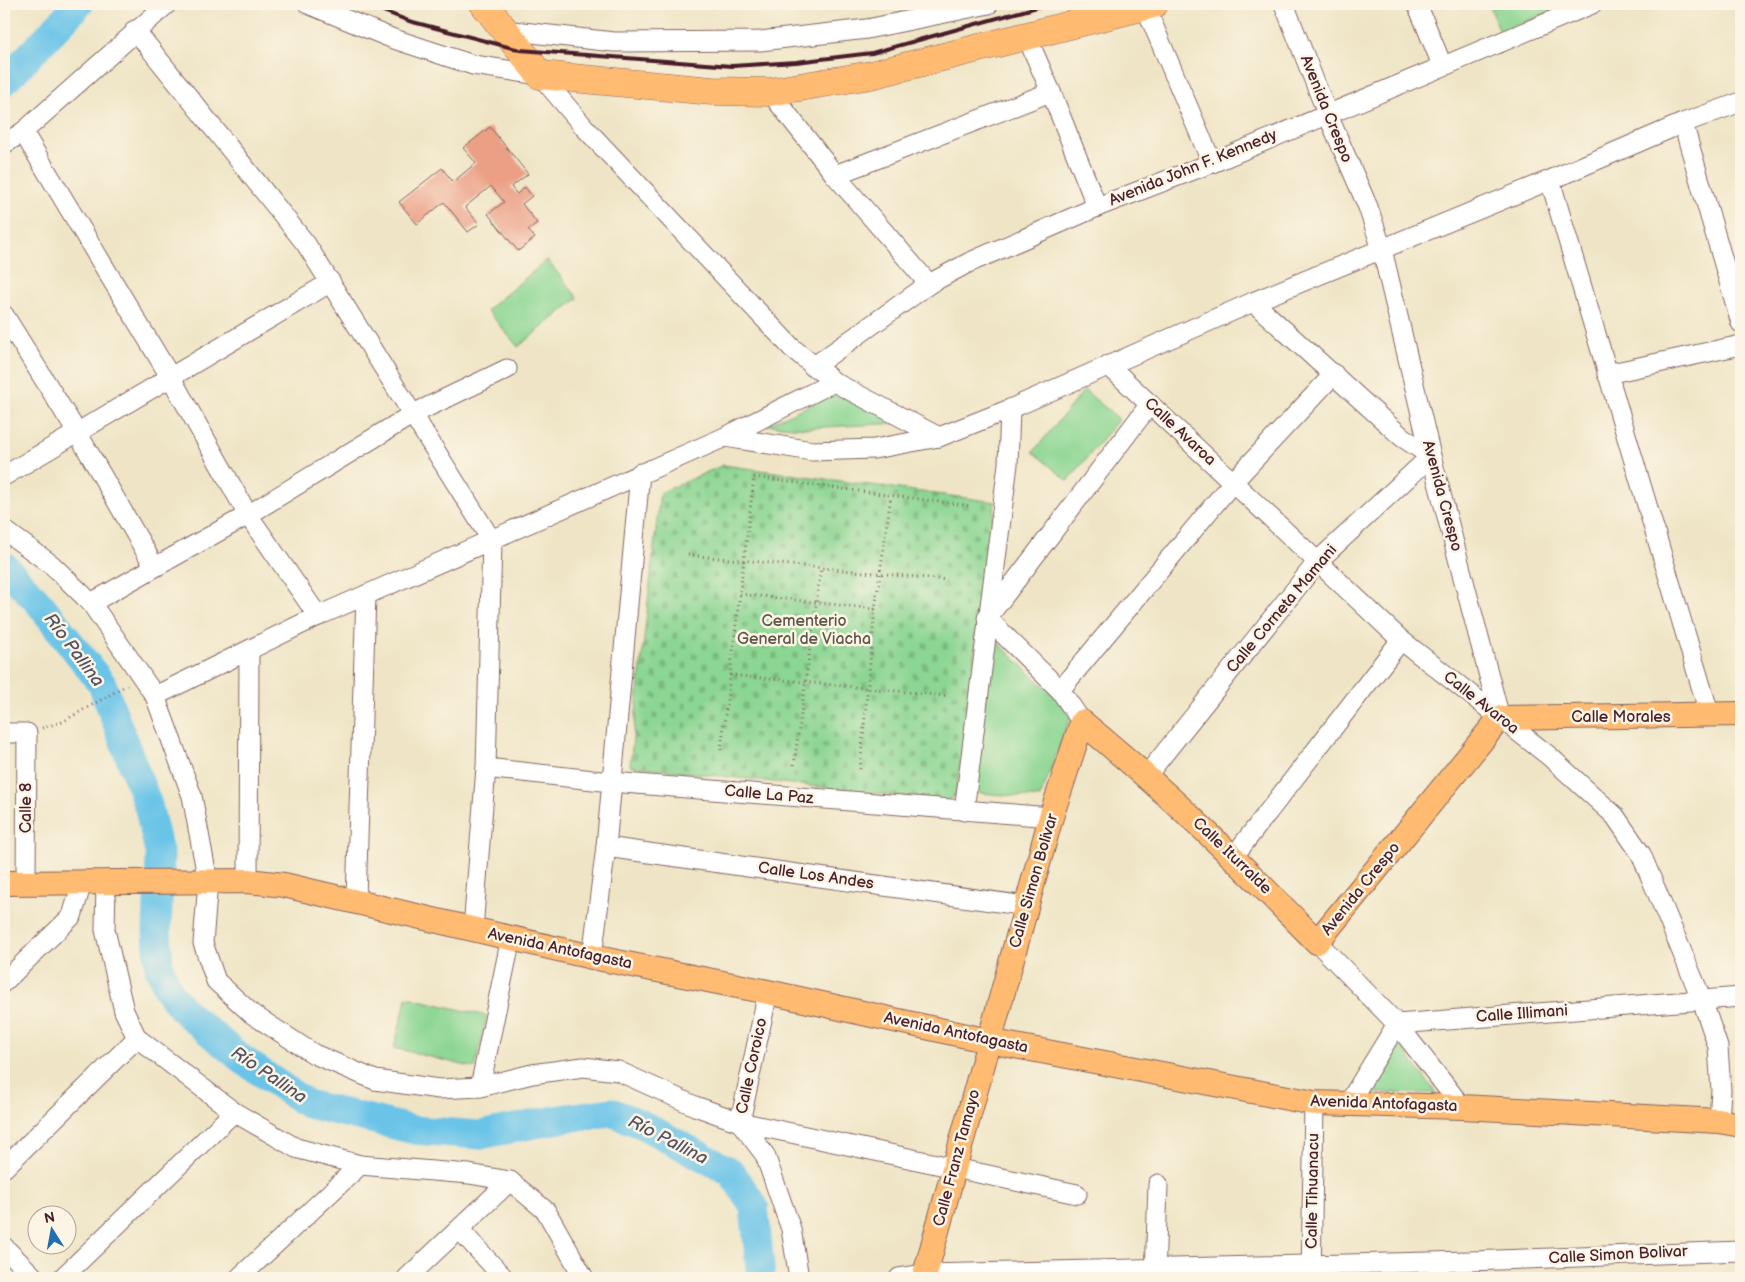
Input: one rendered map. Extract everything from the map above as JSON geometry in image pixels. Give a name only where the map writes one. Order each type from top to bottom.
[{"type":"highway","points":[[484,4],[540,75],[712,91],[770,92],[871,75],[1027,38],[1150,5]]},
{"type":"main road","name":"Calle Morales","points":[[1500,718],[1741,714]]},
{"type":"main road","name":"Avenida Crespo","points":[[1317,942],[1500,718]]},
{"type":"main road","name":"Calle Iturralde","points":[[1082,722],[1147,775],[1234,856],[1317,942]]},
{"type":"main road","name":"Calle Simon Bolivar","points":[[989,1041],[1026,906],[1082,722]]},
{"type":"main road","name":"Avenida Antofagasta","points":[[15,883],[248,881],[284,885],[356,900],[592,957],[768,992],[989,1041],[1314,1103],[1462,1107],[1730,1123]]},
{"type":"main road","name":"Calle Franz Tamayo","points":[[924,1276],[989,1041]]},
{"type":"street","points":[[4,144],[23,132],[135,30],[167,4]]},
{"type":"street","points":[[308,4],[391,38],[473,65],[540,75],[585,128],[792,348],[813,367],[834,382],[938,437]]},
{"type":"street","points":[[504,30],[614,42],[760,41],[867,29],[989,4]]},
{"type":"street","name":"Avenida Crespo","points":[[1284,4],[1327,113],[1368,207],[1382,249],[1431,456],[1500,718]]},
{"type":"street","points":[[1417,4],[1442,65]]},
{"type":"street","name":"Avenida John F. Kennedy","points":[[813,367],[929,284],[968,263],[1097,207],[1212,162],[1592,4]]},
{"type":"street","points":[[1150,5],[1212,162]]},
{"type":"street","points":[[135,30],[306,244],[492,541],[486,768],[473,929]]},
{"type":"street","points":[[1027,38],[1052,92],[1097,207]]},
{"type":"street","points":[[770,92],[836,175],[929,284]]},
{"type":"street","points":[[836,175],[1052,92]]},
{"type":"street","points":[[725,437],[812,451],[874,449],[938,437],[1010,409],[1253,302],[1550,180],[1683,123],[1741,102]]},
{"type":"street","points":[[1683,123],[1741,323]]},
{"type":"street","points":[[23,132],[171,378],[248,515],[318,616]]},
{"type":"street","points":[[1550,180],[1710,716]]},
{"type":"street","points":[[4,476],[78,434],[331,282]]},
{"type":"street","points":[[1253,302],[1402,437],[1431,456]]},
{"type":"street","points":[[4,315],[78,434],[154,566]]},
{"type":"street","points":[[1607,374],[1741,346]]},
{"type":"street","name":"Calle Avaroa","points":[[1108,365],[1401,640],[1549,756],[1615,816],[1641,854],[1702,1000],[1718,1048],[1721,1090],[1730,1123]]},
{"type":"street","points":[[91,603],[248,515],[413,414],[507,369]]},
{"type":"street","points":[[1060,690],[1233,482],[1334,374]]},
{"type":"street","points":[[156,696],[318,616],[725,437],[834,382]]},
{"type":"street","points":[[987,618],[1150,404]]},
{"type":"street","points":[[964,811],[1008,464],[1010,409]]},
{"type":"street","name":"Calle Corneta Mamani","points":[[1147,775],[1318,561],[1431,456]]},
{"type":"street","points":[[592,957],[606,847],[640,473]]},
{"type":"street","points":[[4,530],[52,565],[91,603],[156,696],[192,796],[208,882],[203,943],[216,981],[252,1014],[314,1054],[375,1080],[439,1089],[480,1087],[532,1074],[583,1067],[618,1071],[695,1106],[740,1122],[1077,1194]]},
{"type":"street","points":[[356,900],[366,595]]},
{"type":"street","name":"Calle Iturralde","points":[[987,618],[1060,690],[1082,722]]},
{"type":"street","points":[[1234,856],[1401,640]]},
{"type":"street","points":[[248,881],[249,650]]},
{"type":"street","name":"Calle 8","points":[[4,733],[27,733],[15,883]]},
{"type":"street","name":"Calle La Paz","points":[[486,768],[611,782],[1052,817]]},
{"type":"street","name":"Calle Los Andes","points":[[606,847],[1026,906]]},
{"type":"street","points":[[4,982],[72,916],[82,883]]},
{"type":"street","points":[[117,883],[105,930],[124,1011],[136,1038],[234,1112],[296,1148],[360,1165],[469,1174],[510,1181],[546,1211],[584,1278]]},
{"type":"street","points":[[480,1087],[511,938]]},
{"type":"street","name":"Calle Iturralde","points":[[1317,942],[1398,1024],[1462,1107]]},
{"type":"street","name":"Calle Coroico","points":[[768,992],[740,1122],[766,1155],[791,1229],[799,1278]]},
{"type":"street","name":"Calle Illimani","points":[[1398,1024],[1741,997]]},
{"type":"street","points":[[1348,1104],[1398,1024]]},
{"type":"street","points":[[4,1168],[136,1038]]},
{"type":"street","name":"Calle Tihuanacu","points":[[1311,1271],[1314,1103]]},
{"type":"street","points":[[62,1278],[234,1112]]},
{"type":"street","points":[[239,1278],[360,1165]]},
{"type":"street","points":[[407,1278],[510,1181]]},
{"type":"street","points":[[1155,1274],[1158,1184]]},
{"type":"street","points":[[459,1229],[504,1278]]},
{"type":"street","points":[[4,1247],[35,1278]]},
{"type":"street","name":"Calle Simon Bolivar","points":[[899,1278],[924,1276],[1470,1270],[1741,1251]]},
{"type":"path","points":[[721,750],[754,477],[970,506]]},
{"type":"path","points":[[860,770],[875,609],[891,496]]},
{"type":"path","points":[[688,555],[881,572],[947,580]]},
{"type":"path","points":[[794,765],[821,568]]},
{"type":"path","points":[[740,594],[875,609]]},
{"type":"path","points":[[730,675],[949,696]]},
{"type":"path","points":[[62,722],[119,690]]},
{"type":"green space","points":[[1489,4],[1569,4],[1500,32]]},
{"type":"green space","points":[[547,260],[578,298],[518,347],[487,310]]},
{"type":"green space","points":[[842,390],[901,423],[807,428],[766,425]]},
{"type":"green space","points":[[1084,390],[1119,419],[1068,481],[1033,452]]},
{"type":"green space","name":"Cementerio General de Viacha","points":[[723,465],[995,502],[956,796],[944,801],[630,766],[660,493]]},
{"type":"green space","points":[[995,640],[1072,713],[1040,798],[968,792]]},
{"type":"green space","points":[[407,997],[487,1016],[475,1068],[394,1048]]},
{"type":"green space","points":[[1398,1042],[1436,1093],[1372,1093]]},
{"type":"building","points":[[490,127],[528,174],[511,187],[517,194],[525,187],[532,196],[522,204],[537,223],[528,230],[535,238],[518,251],[488,214],[504,202],[491,186],[465,207],[479,224],[468,232],[444,202],[417,224],[399,202],[442,168],[453,182],[476,163],[463,148]]},
{"type":"waterway","name":"Río Pallina","points":[[4,82],[79,4]]},
{"type":"waterway","name":"Río Pallina","points":[[4,566],[40,604],[102,684],[148,805],[160,856],[157,930],[159,967],[169,992],[185,1012],[243,1060],[307,1104],[414,1130],[480,1135],[560,1119],[611,1112],[641,1124],[731,1172],[754,1206],[761,1278]]},
{"type":"railway","points":[[365,4],[409,21],[520,50],[732,66],[796,62],[872,53],[1048,4]]}]
